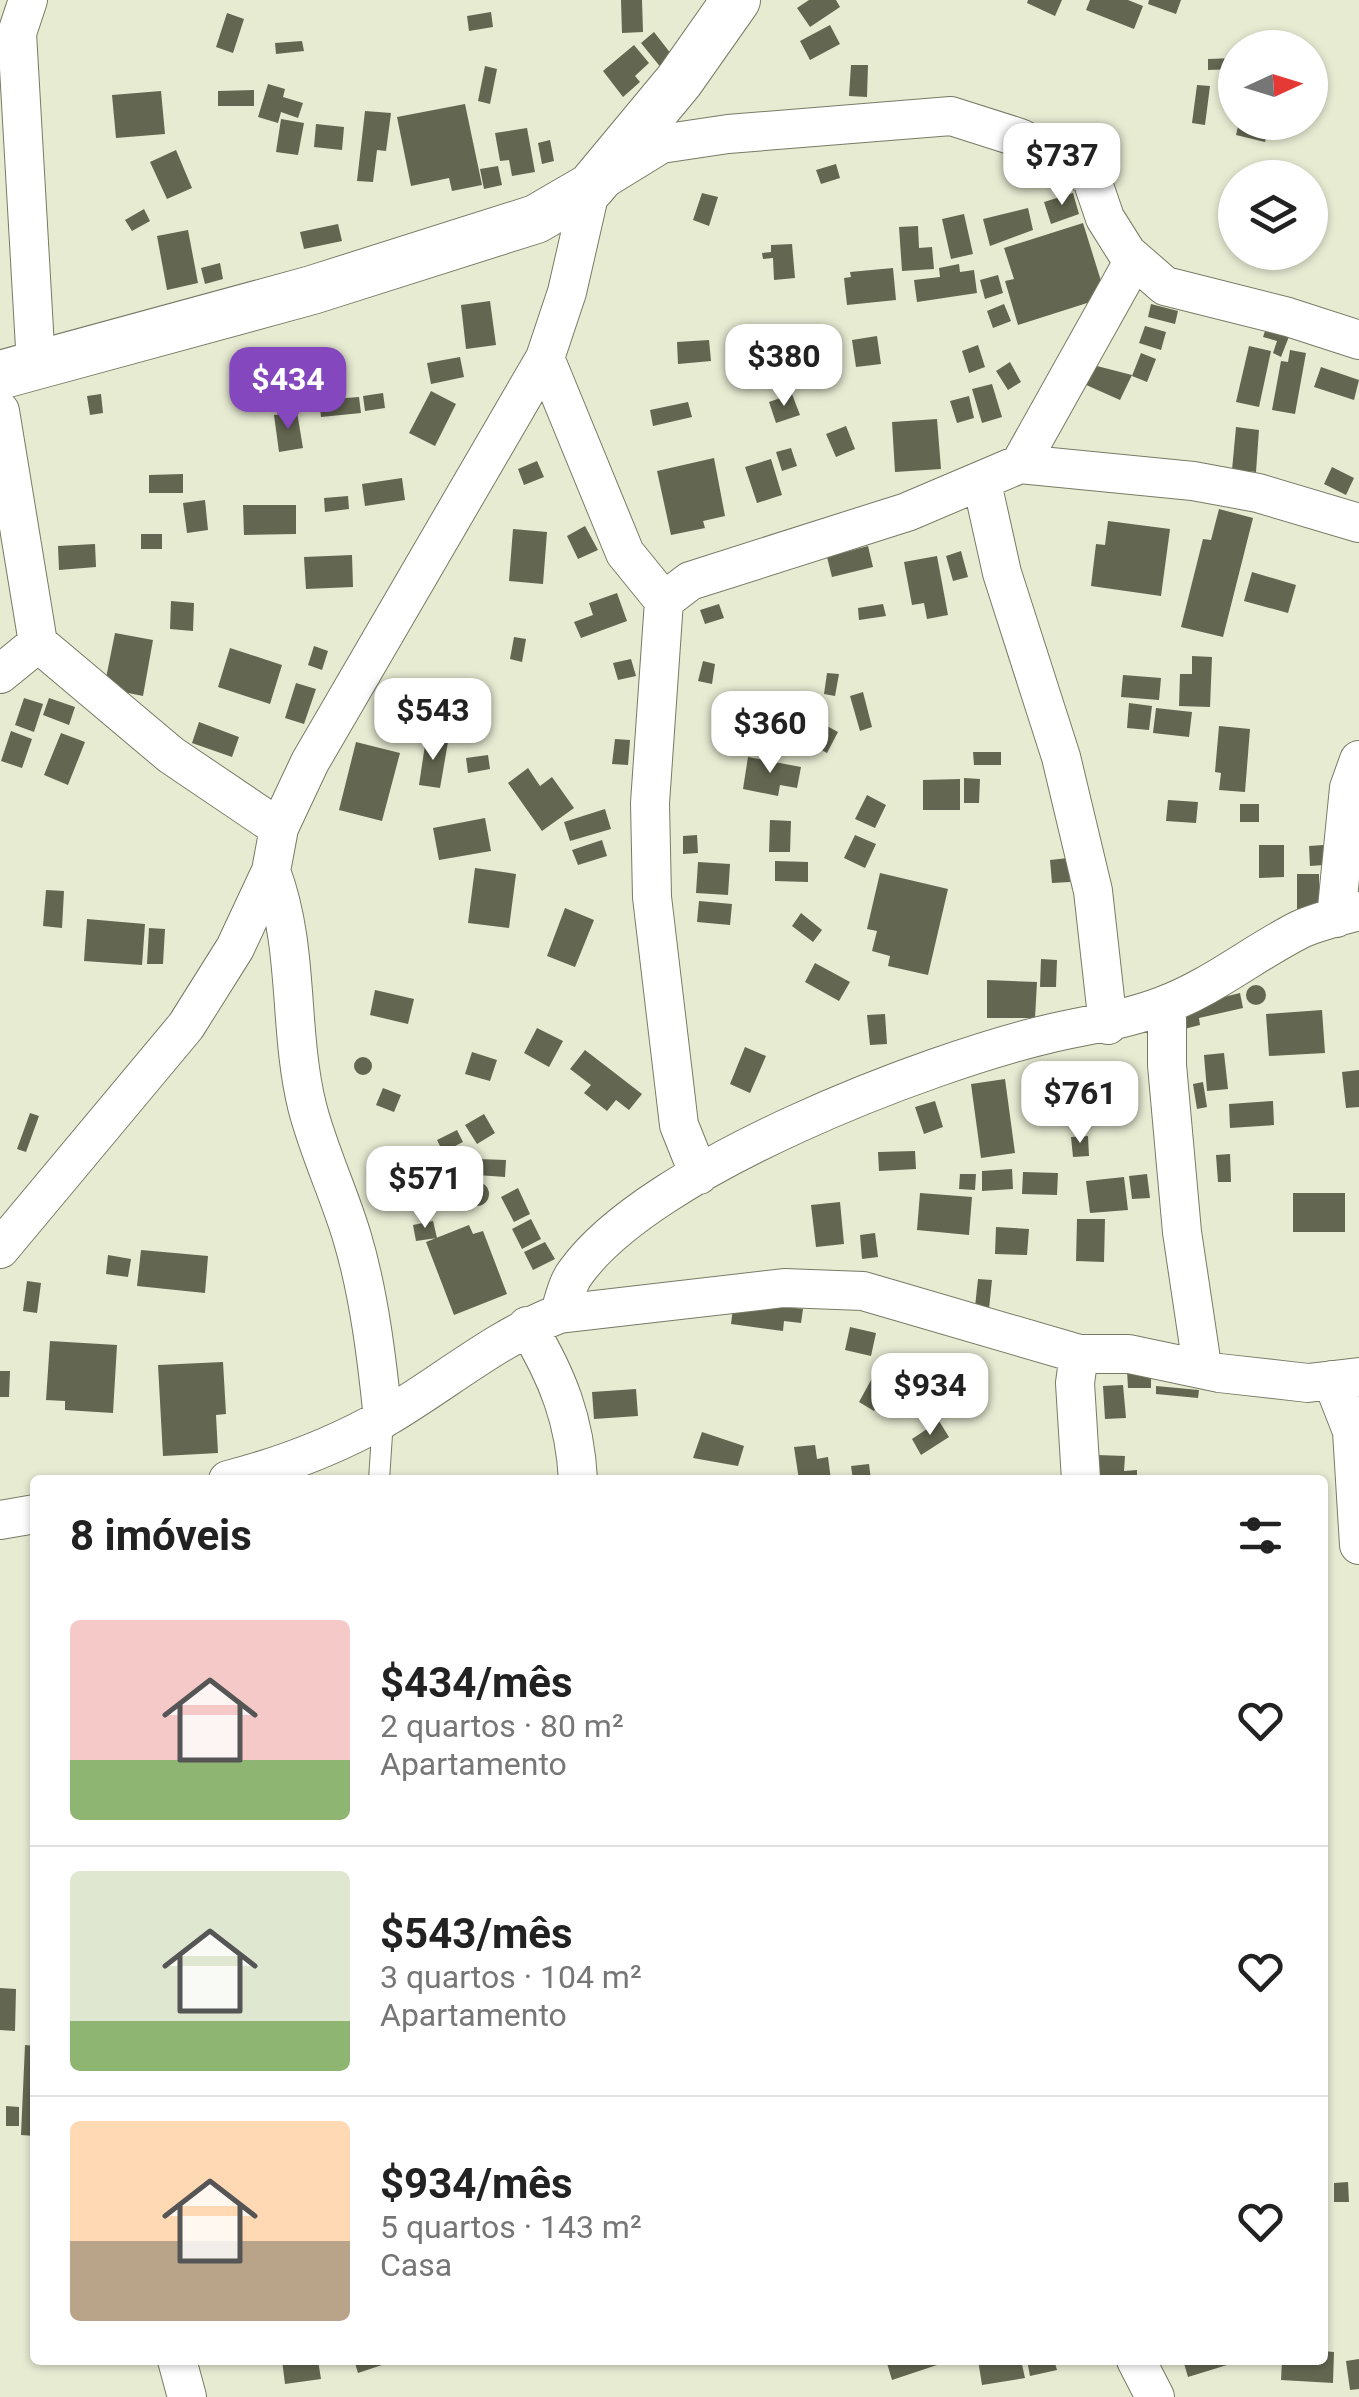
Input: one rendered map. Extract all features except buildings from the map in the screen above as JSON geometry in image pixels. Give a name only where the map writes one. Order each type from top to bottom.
[{"type":"street","points":[[0,1249],[186,1026],[235,948],[271,871],[279,828],[310,762],[545,358],[566,292],[591,187],[679,81],[736,0]]},
{"type":"street","points":[[15,17],[18,370],[388,267],[536,219],[662,144],[728,134],[952,116],[1020,138],[1091,177],[1105,218],[1134,260],[1164,286],[1288,317],[1359,340]]},
{"type":"street","points":[[1020,464],[1134,260]]},
{"type":"street","points":[[545,358],[624,554],[664,601],[650,804],[652,896],[679,1125],[699,1174]]},
{"type":"street","points":[[0,411],[38,643],[171,755],[279,828]]},
{"type":"street","points":[[664,601],[690,581],[907,512],[1020,464],[1193,480],[1359,523]]},
{"type":"street","points":[[982,483],[986,517],[1061,756],[1093,891],[1108,1025]]},
{"type":"street","points":[[0,674],[38,643]]},
{"type":"street","points":[[243,1475],[314,1452],[383,1419],[542,1320],[574,1273],[621,1226],[699,1174],[889,1082],[1052,1033],[1108,1025],[1168,1004],[1216,982],[1302,929],[1348,914],[1349,788],[1359,760]]},
{"type":"street","points":[[271,871],[293,957],[294,1007],[308,1106],[353,1238],[376,1349],[383,1419]]},
{"type":"street","points":[[1168,1004],[1167,1065],[1182,1232],[1202,1366]]},
{"type":"street","points":[[542,1320],[784,1288],[864,1291],[1079,1354],[1129,1354],[1219,1372],[1308,1382],[1345,1379],[1359,1544]]},
{"type":"street","points":[[542,1320],[576,1438],[578,1475]]},
{"type":"street","points":[[1079,1354],[1075,1382],[1081,1475]]},
{"type":"street","points":[[0,1520],[30,1515]]},
{"type":"street","points":[[178,2365],[186,2397]]},
{"type":"street","points":[[1139,2365],[1155,2397]]},
{"type":"lane","points":[[379,1475],[383,1419]]}]
